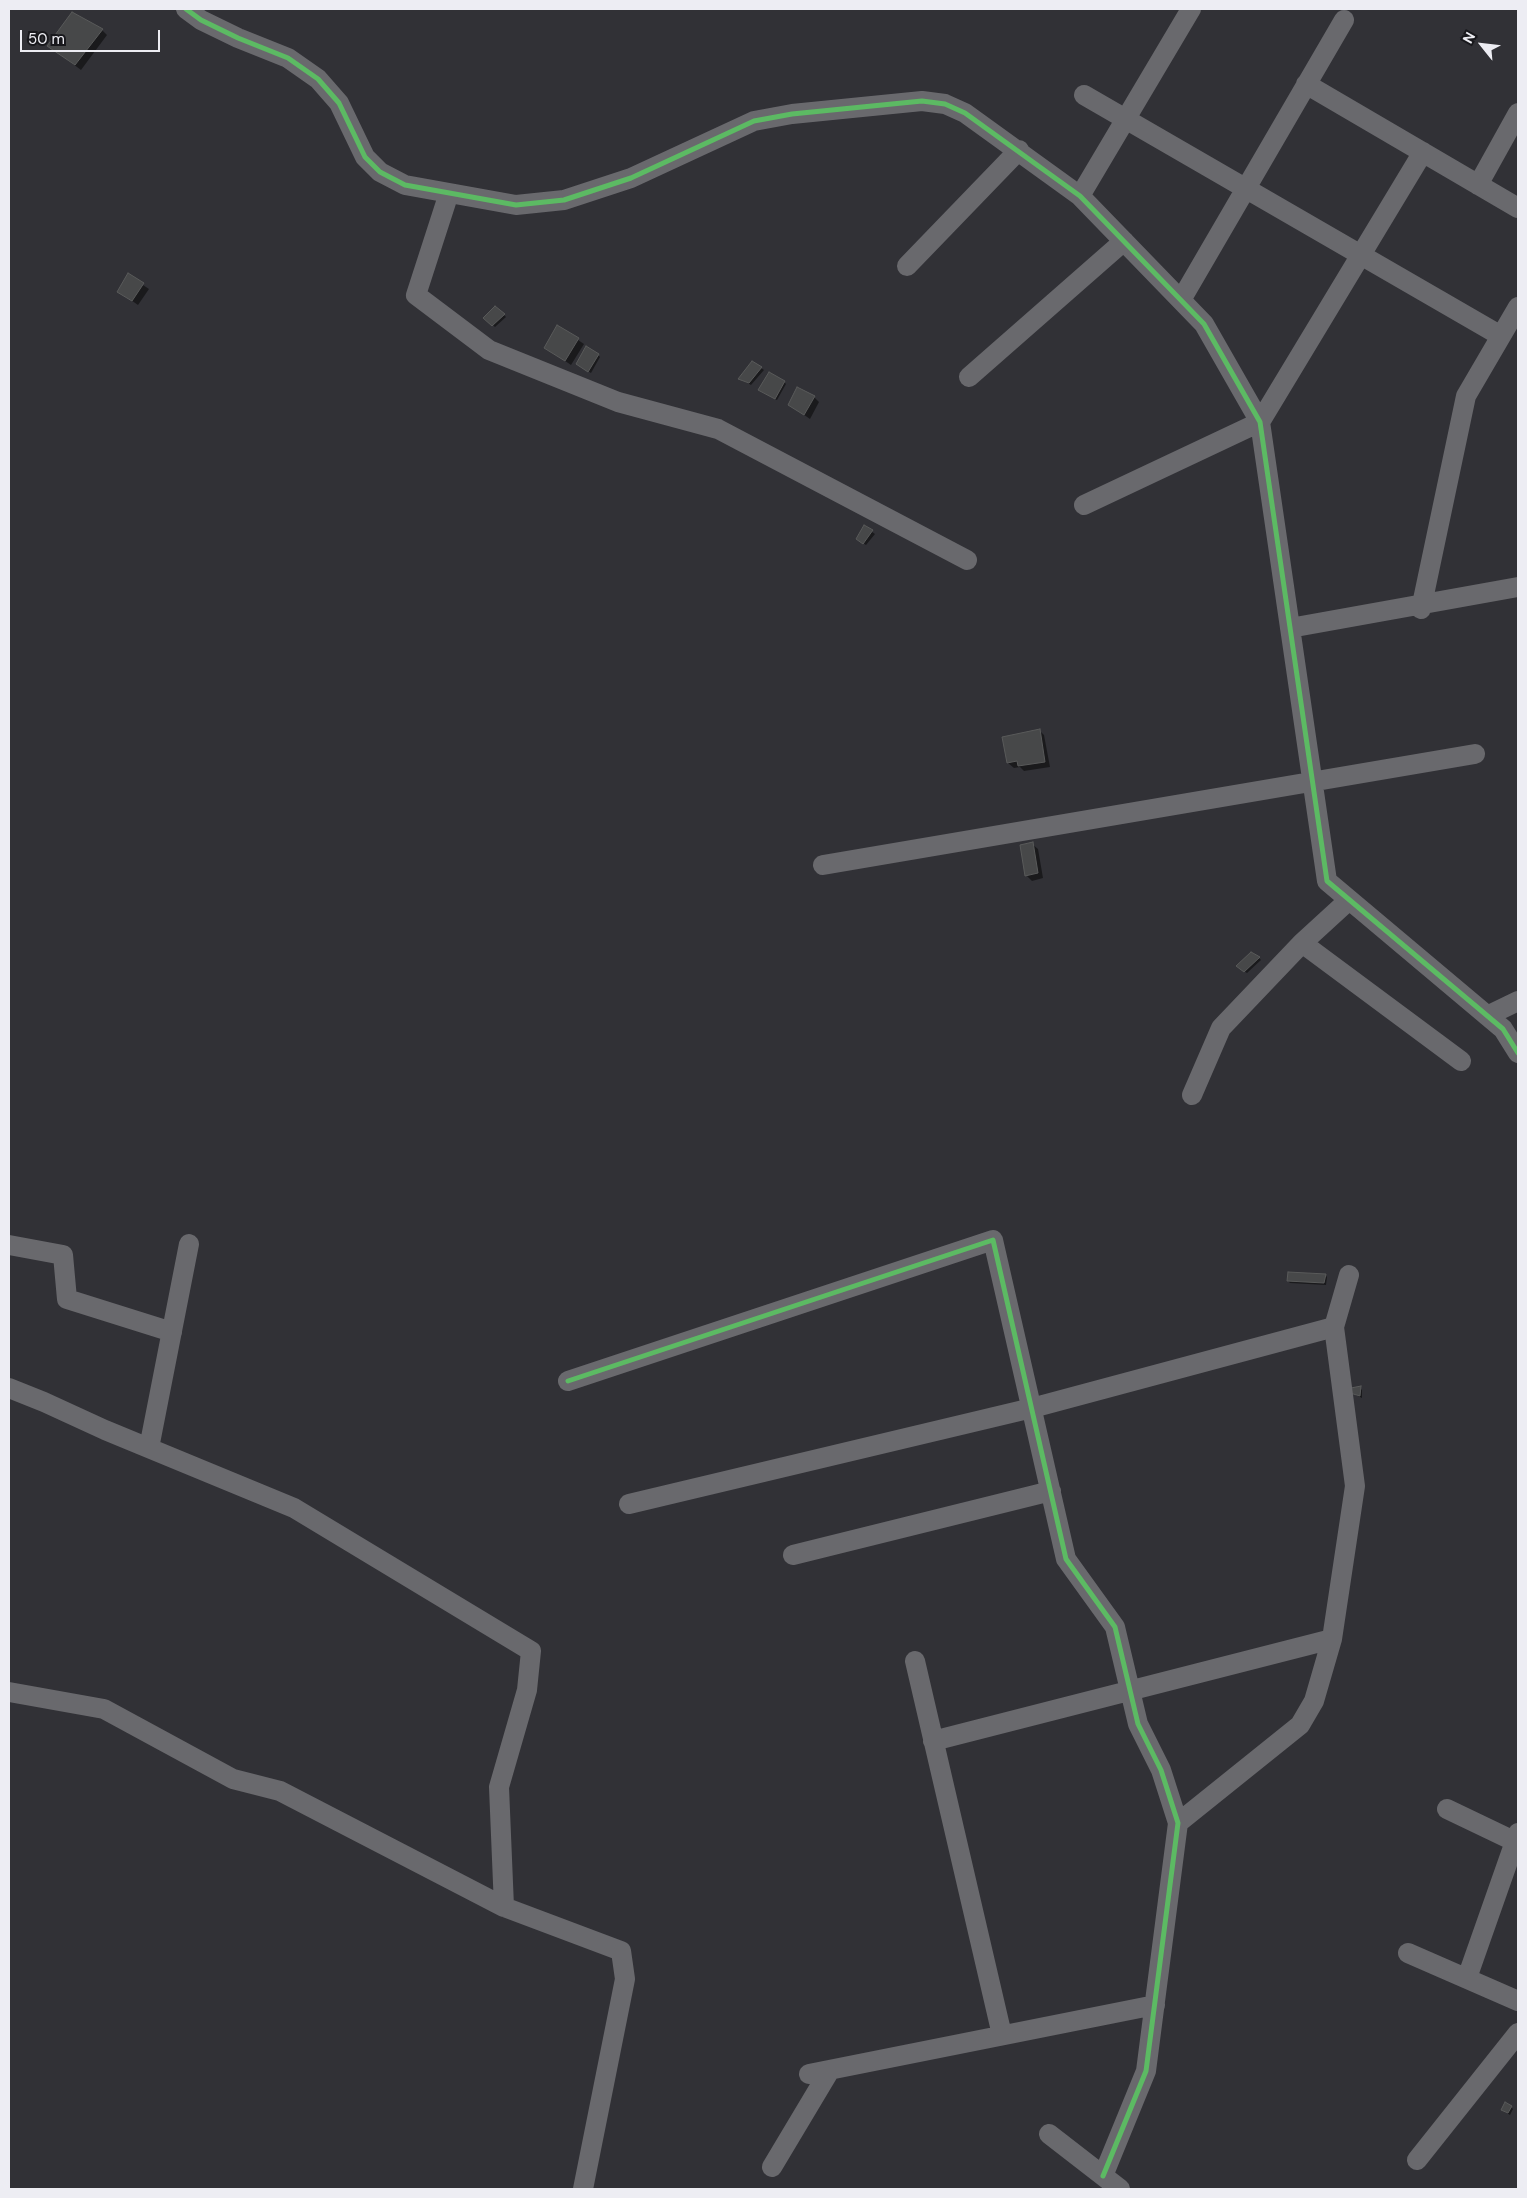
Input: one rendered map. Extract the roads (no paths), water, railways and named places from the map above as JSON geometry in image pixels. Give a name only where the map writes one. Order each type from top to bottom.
[{"type":"street","points":[[186,9],[202,20],[238,38],[288,58],[318,79],[340,103],[365,157],[380,172],[405,185],[516,205],[564,200],[631,178],[754,122],[792,114],[922,101],[945,104],[965,113],[1019,150],[1080,196],[1204,324],[1260,422],[1327,881],[1503,1029],[1518,1053]]},
{"type":"street","points":[[1080,196],[1191,9]]},
{"type":"street","points":[[1181,300],[1344,20]]},
{"type":"street","points":[[1306,84],[1518,208]]},
{"type":"street","points":[[1084,95],[1501,336]]},
{"type":"street","points":[[1478,185],[1518,113]]},
{"type":"street","points":[[907,266],[1019,150]]},
{"type":"street","points":[[1084,505],[1260,422],[1423,152]]},
{"type":"street","points":[[449,193],[416,295],[489,350],[618,402],[718,429],[967,560]]},
{"type":"street","points":[[969,376],[1124,241]]},
{"type":"street","points":[[1421,607],[1466,396],[1518,307]]},
{"type":"street","points":[[1290,628],[1421,607],[1518,586]]},
{"type":"street","points":[[823,865],[1475,754]]},
{"type":"street","points":[[1192,1095],[1221,1028],[1302,943],[1349,900]]},
{"type":"street","points":[[1302,943],[1461,1061]]},
{"type":"street","points":[[1487,1016],[1518,1000]]},
{"type":"street","points":[[568,1380],[993,1240],[1066,1559],[1115,1627],[1138,1724],[1161,1770],[1178,1823],[1146,2071],[1103,2176]]},
{"type":"street","points":[[149,1448],[189,1244]]},
{"type":"street","points":[[9,1245],[63,1254],[67,1299],[172,1332]]},
{"type":"street","points":[[1178,1823],[1300,1725],[1314,1701],[1332,1639],[1355,1486],[1334,1327],[1349,1275]]},
{"type":"street","points":[[629,1504],[1032,1408],[1334,1327]]},
{"type":"street","points":[[9,1388],[294,1508],[531,1651],[527,1690],[499,1787],[504,1907]]},
{"type":"street","points":[[793,1555],[1051,1491]]},
{"type":"street","points":[[933,1741],[1332,1639]]},
{"type":"street","points":[[915,1662],[1002,2035]]},
{"type":"street","points":[[9,1692],[104,1709],[233,1779],[280,1791],[504,1907],[621,1951],[625,1979],[583,2189]]},
{"type":"street","points":[[1446,1809],[1517,1839],[1466,1978]]},
{"type":"street","points":[[1408,1953],[1518,2000]]},
{"type":"street","points":[[810,2074],[1155,2005]]},
{"type":"street","points":[[1417,2160],[1518,2033]]},
{"type":"street","points":[[772,2167],[830,2070]]},
{"type":"street","points":[[1049,2134],[1120,2189]]}]
